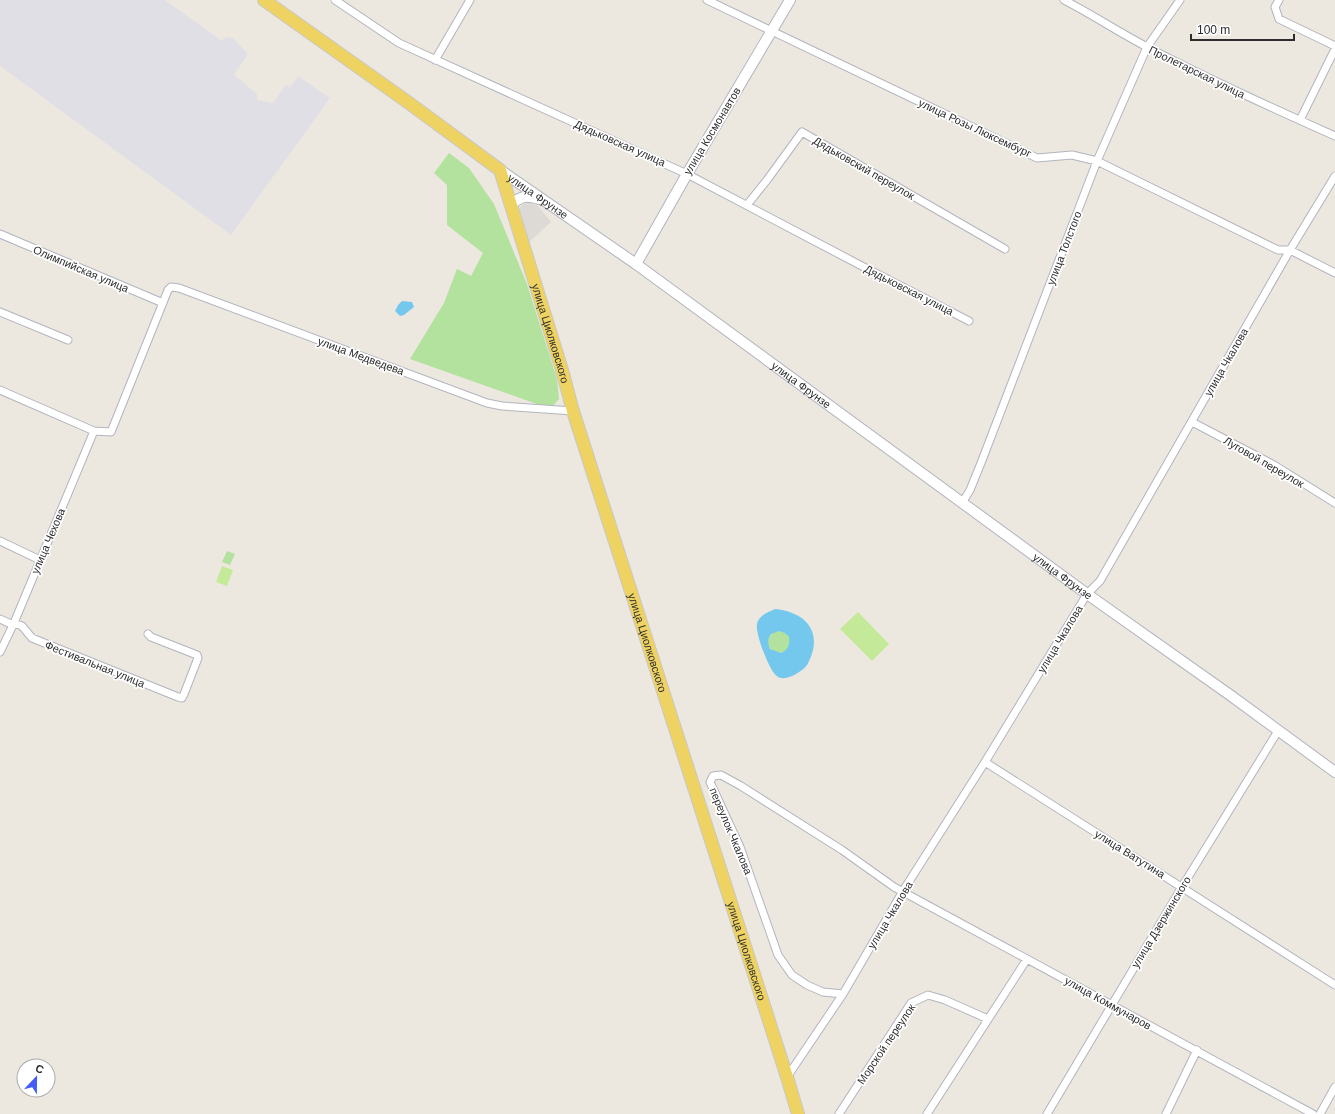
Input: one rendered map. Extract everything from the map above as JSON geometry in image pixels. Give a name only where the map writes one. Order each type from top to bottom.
[{"type":"main road","name":"улица Фрунзе","points":[[264,0],[500,170],[636,264],[1087,594],[1230,695],[1335,772]]},
{"type":"main road","name":"улица Космонавтов","points":[[636,264],[687,174],[790,0]]},
{"type":"main road","name":"улица Циолковского","points":[[500,170],[562,370],[573,411],[798,1114]]},
{"type":"main road","points":[[511,204],[524,196],[547,202]]},
{"type":"street","name":"Дядьковская улица","points":[[335,0],[399,43],[687,174],[969,321]]},
{"type":"street","points":[[435,60],[470,0]]},
{"type":"street","name":"улица Розы Люксембург","points":[[707,0],[1037,158],[1072,155],[1097,160],[1278,250],[1290,250],[1335,273]]},
{"type":"street","name":"Пролетарская улица","points":[[1064,0],[1076,3],[1147,47],[1198,73],[1335,136]]},
{"type":"street","name":"улица Толстого","points":[[962,503],[970,490],[981,463],[1097,160],[1147,47],[1180,0]]},
{"type":"street","points":[[1279,0],[1276,7],[1279,18],[1335,46]]},
{"type":"street","points":[[1300,120],[1335,49]]},
{"type":"street","name":"Дядьковский переулок","points":[[747,205],[802,132],[1005,249]]},
{"type":"street","name":"улица Чкалова","points":[[787,1077],[843,994],[903,891],[985,762],[1087,594],[1100,581],[1290,250],[1335,176]]},
{"type":"street","name":"Олимпийская улица","points":[[0,234],[163,303]]},
{"type":"street","name":"улица Медведева","points":[[163,303],[168,290],[172,287],[179,288],[487,403],[502,406],[573,411]]},
{"type":"street","points":[[0,390],[94,430],[111,432],[163,303]]},
{"type":"street","points":[[0,312],[68,340]]},
{"type":"street","name":"Луговой переулок","points":[[1192,422],[1274,465],[1335,503]]},
{"type":"street","name":"улица Чехова","points":[[0,652],[94,430]]},
{"type":"street","points":[[0,541],[40,560]]},
{"type":"street","name":"Фестивальная улица","points":[[0,618],[22,626],[32,638],[182,698],[198,658],[196,655],[151,637],[148,634]]},
{"type":"street","name":"улица Дзержинского","points":[[1047,1114],[1182,887],[1278,731]]},
{"type":"street","name":"улица Ватутина","points":[[985,762],[1335,985]]},
{"type":"street","name":"переулок Чкалова","points":[[843,994],[823,992],[807,985],[792,975],[778,955],[740,848],[710,782],[713,776],[721,775],[741,786],[836,846],[894,887],[903,891]]},
{"type":"street","name":"улица Коммунаров","points":[[903,891],[1313,1114]]},
{"type":"street","points":[[927,1114],[1028,959]]},
{"type":"street","name":"Морской переулок","points":[[840,1114],[911,1003],[928,995],[946,1000],[988,1019]]},
{"type":"street","points":[[1166,1114],[1197,1050]]},
{"type":"street","points":[[1320,1114],[1335,1087]]},
{"type":"shaded area","points":[[0,0],[165,0],[222,41],[226,37],[233,38],[248,54],[234,75],[257,94],[257,100],[273,103],[286,85],[290,87],[298,76],[330,98],[231,235],[0,66]]},
{"type":"shaded area","points":[[530,203],[538,206],[551,222],[528,243],[518,215],[519,209],[523,204]]},
{"type":"green space","points":[[449,153],[469,168],[494,204],[527,284],[557,379],[559,399],[553,406],[537,404],[410,359],[444,303],[457,269],[471,276],[483,253],[447,225],[447,185],[434,173]]},
{"type":"green space","points":[[227,551],[235,554],[230,565],[222,562]]},
{"type":"green space","points":[[222,566],[233,570],[227,586],[216,582]]},
{"type":"green space","points":[[858,612],[889,644],[872,661],[840,629]]},
{"type":"green space","points":[[779,631],[787,634],[790,642],[787,650],[779,653],[771,650],[768,642],[771,634]]},
{"type":"water","points":[[402,301],[412,302],[414,307],[404,315],[400,316],[395,311]]},
{"type":"water","points":[[775,609],[795,614],[803,619],[809,625],[813,633],[813,651],[808,663],[800,672],[787,678],[778,677],[771,669],[762,649],[758,634],[757,624],[759,619]],"holes":[[[779,631],[785,633],[789,637],[788,647],[781,653],[770,649],[768,642],[771,634]]]}]
